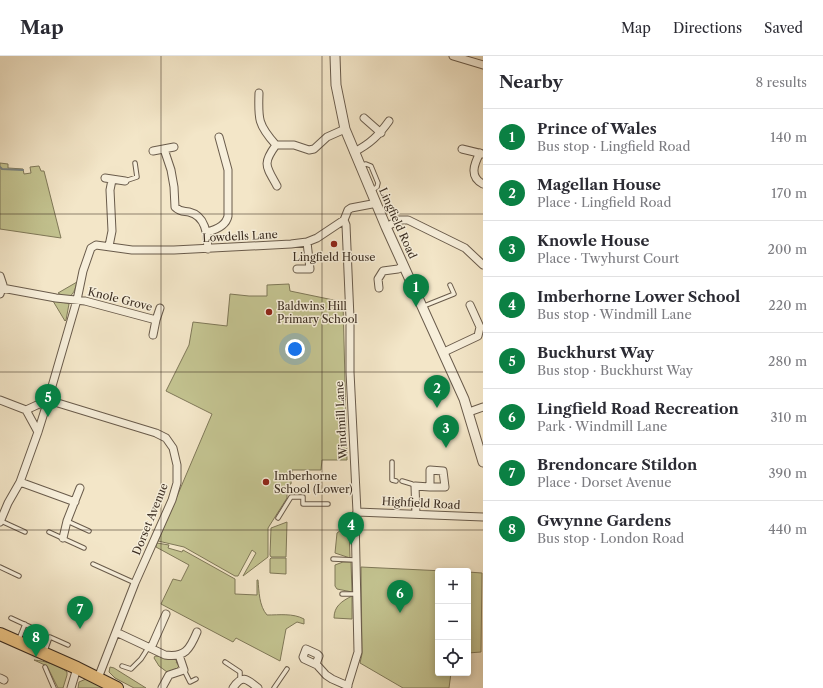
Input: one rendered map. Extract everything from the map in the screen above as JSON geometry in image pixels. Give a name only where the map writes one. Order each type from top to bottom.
[{"type":"highway","points":[[0,634],[77,668],[117,688]]},
{"type":"street","name":"Lingfield Road","points":[[335,56],[336,85],[345,129],[386,227],[444,352],[469,412],[483,462]]},
{"type":"street","points":[[453,56],[483,65]]},
{"type":"street","points":[[259,93],[258,114],[264,132],[276,144],[294,145],[309,150],[314,149],[327,137],[345,129]]},
{"type":"street","points":[[364,118],[381,132]]},
{"type":"street","points":[[354,152],[365,146],[381,132],[389,121]]},
{"type":"street","points":[[207,232],[222,225],[227,221],[228,216],[228,170],[219,137]]},
{"type":"street","points":[[276,144],[267,157],[267,168],[277,186]]},
{"type":"street","points":[[153,151],[174,147]]},
{"type":"street","points":[[164,149],[171,170],[175,207],[178,210],[192,213],[199,217],[203,222],[207,232],[208,249]]},
{"type":"street","points":[[462,149],[481,154],[475,162],[473,170],[475,177],[483,184]]},
{"type":"street","points":[[109,246],[112,231],[109,179],[124,181]]},
{"type":"street","name":"Lowdells Lane","points":[[77,300],[91,248],[96,245],[132,250],[174,250],[276,246],[307,242],[317,238],[344,220],[348,210],[351,208],[376,202]]},
{"type":"street","name":"Windmill Lane","points":[[344,220],[346,225],[350,318],[350,372],[357,512],[355,516],[355,525],[358,652],[348,687]]},
{"type":"street","points":[[386,227],[399,220],[408,220],[465,248],[483,265]]},
{"type":"street","points":[[297,269],[310,269],[307,242]]},
{"type":"street","points":[[379,288],[378,279],[383,271],[398,269],[404,266]]},
{"type":"street","points":[[0,276],[1,291]]},
{"type":"street","name":"Knole Grove","points":[[1,291],[77,300],[119,309],[156,320]]},
{"type":"street","points":[[0,521],[8,502],[20,482],[38,432],[77,300]]},
{"type":"street","points":[[444,352],[478,336],[480,327],[470,305]]},
{"type":"street","name":"Knole Grove","points":[[153,334],[160,308]]},
{"type":"street","points":[[0,400],[26,410],[38,432]]},
{"type":"street","points":[[26,410],[48,400]]},
{"type":"street","name":"Dorset Avenue","points":[[48,400],[156,433],[166,438],[173,448],[177,465],[177,482],[172,500],[135,583],[98,678]]},
{"type":"street","points":[[469,412],[483,407]]},
{"type":"street","points":[[20,482],[75,502]]},
{"type":"street","points":[[416,514],[415,486],[430,487]]},
{"type":"street","points":[[63,538],[67,522],[80,488]]},
{"type":"street","name":"Highfield Road","points":[[357,512],[483,517]]},
{"type":"street","points":[[150,647],[166,614]]},
{"type":"street","points":[[116,632],[165,655],[171,656],[180,655],[189,650],[197,632]]},
{"type":"street","points":[[162,688],[168,675],[184,670],[180,655]]},
{"type":"street","points":[[316,664],[326,675],[348,687]]},
{"type":"street","points":[[71,688],[77,668]]},
{"type":"street","points":[[233,688],[238,680],[243,679],[248,680],[258,688]]},
{"type":"lane","points":[[124,181],[137,177],[135,164]]},
{"type":"lane","points":[[423,307],[454,294],[450,285]]},
{"type":"lane","points":[[392,462],[392,480],[396,481]]},
{"type":"lane","points":[[402,481],[415,486]]},
{"type":"lane","points":[[278,518],[291,497],[303,497],[303,504],[328,504]]},
{"type":"lane","points":[[0,521],[25,532]]},
{"type":"lane","points":[[67,522],[88,531]]},
{"type":"lane","points":[[343,525],[355,525]]},
{"type":"lane","points":[[49,532],[84,548]]},
{"type":"lane","points":[[333,559],[356,560]]},
{"type":"lane","points":[[92,564],[135,583]]},
{"type":"lane","points":[[0,567],[19,576]]},
{"type":"lane","points":[[342,594],[357,594]]},
{"type":"lane","points":[[12,618],[37,630]]},
{"type":"lane","points":[[18,642],[25,624]]},
{"type":"lane","points":[[44,654],[50,637],[68,645]]},
{"type":"lane","points":[[122,666],[131,669],[150,647]]},
{"type":"lane","points":[[225,662],[240,672],[240,680]]},
{"type":"lane","points":[[44,667],[54,688]]},
{"type":"lane","points":[[274,688],[287,669]]},
{"type":"lane","points":[[184,670],[190,682],[196,680]]},
{"type":"green space","points":[[0,163],[8,164],[8,168],[23,169],[24,174],[31,173],[30,167],[39,166],[41,171],[44,171],[61,238],[0,229]]},
{"type":"green space","points":[[77,282],[75,290],[71,295],[66,296],[58,293]]},
{"type":"green space","points":[[289,284],[290,291],[343,302],[347,460],[322,460],[321,470],[292,470],[291,484],[287,484],[287,498],[268,528],[268,557],[243,576],[256,553],[252,550],[238,576],[235,576],[184,547],[158,541],[212,414],[166,391],[189,345],[193,322],[227,326],[230,294],[267,296],[267,285]]},
{"type":"green space","points":[[53,301],[69,304],[65,321]]},
{"type":"green space","points":[[287,522],[286,557],[271,557],[271,528]]},
{"type":"green space","points":[[349,529],[350,558],[335,553],[337,533],[341,530]]},
{"type":"green space","points":[[157,543],[169,545],[168,548],[182,552],[183,550],[235,579],[235,594],[257,595],[258,580],[262,607],[267,615],[291,615],[304,619],[304,624],[297,622],[286,629],[280,661],[236,638],[233,642],[161,604],[173,579],[181,581],[189,565],[156,547]]},
{"type":"green space","points":[[271,558],[286,558],[286,574],[270,573]]},
{"type":"green space","points":[[343,562],[351,562],[352,592],[337,589],[335,586],[335,565]]},
{"type":"green space","points":[[361,567],[435,571],[435,676],[451,676],[449,688],[403,688],[360,663],[362,654]]},
{"type":"green space","points":[[471,572],[482,573],[481,652],[471,653]]},
{"type":"green space","points":[[352,596],[352,619],[334,618],[335,610],[339,604]]},
{"type":"green space","points":[[155,656],[173,658],[177,661],[176,662],[179,666],[176,669],[167,672],[159,666],[154,658]]},
{"type":"green space","points":[[34,660],[52,664],[67,672],[63,688],[58,688],[47,666]]},
{"type":"green space","points":[[110,667],[146,688],[134,688],[115,678],[109,672]]},
{"type":"green space","points":[[86,679],[107,688],[78,688],[79,682]]},
{"type":"waterway","points":[[0,167],[2,169],[23,170]]},
{"type":"place","name":"Lingfield House","points":[[334,244]]},
{"type":"place","name":"Prince of Wales","points":[[416,307]]},
{"type":"place","name":"Baldwins Hill Primary School","points":[[269,312]]},
{"type":"place","name":"Magellan House","points":[[437,408]]},
{"type":"place","name":"Buckhurst Way","points":[[48,417]]},
{"type":"place","name":"Knowle House","points":[[446,448]]},
{"type":"place","name":"Imberhorne School (Lower)","points":[[266,482]]},
{"type":"place","name":"Imberhorne Lower School","points":[[351,545]]},
{"type":"place","name":"Lingfield Road Recreation","points":[[400,613]]},
{"type":"place","name":"Brendoncare Stildon","points":[[80,629]]},
{"type":"place","name":"Gwynne Gardens","points":[[36,657]]}]
